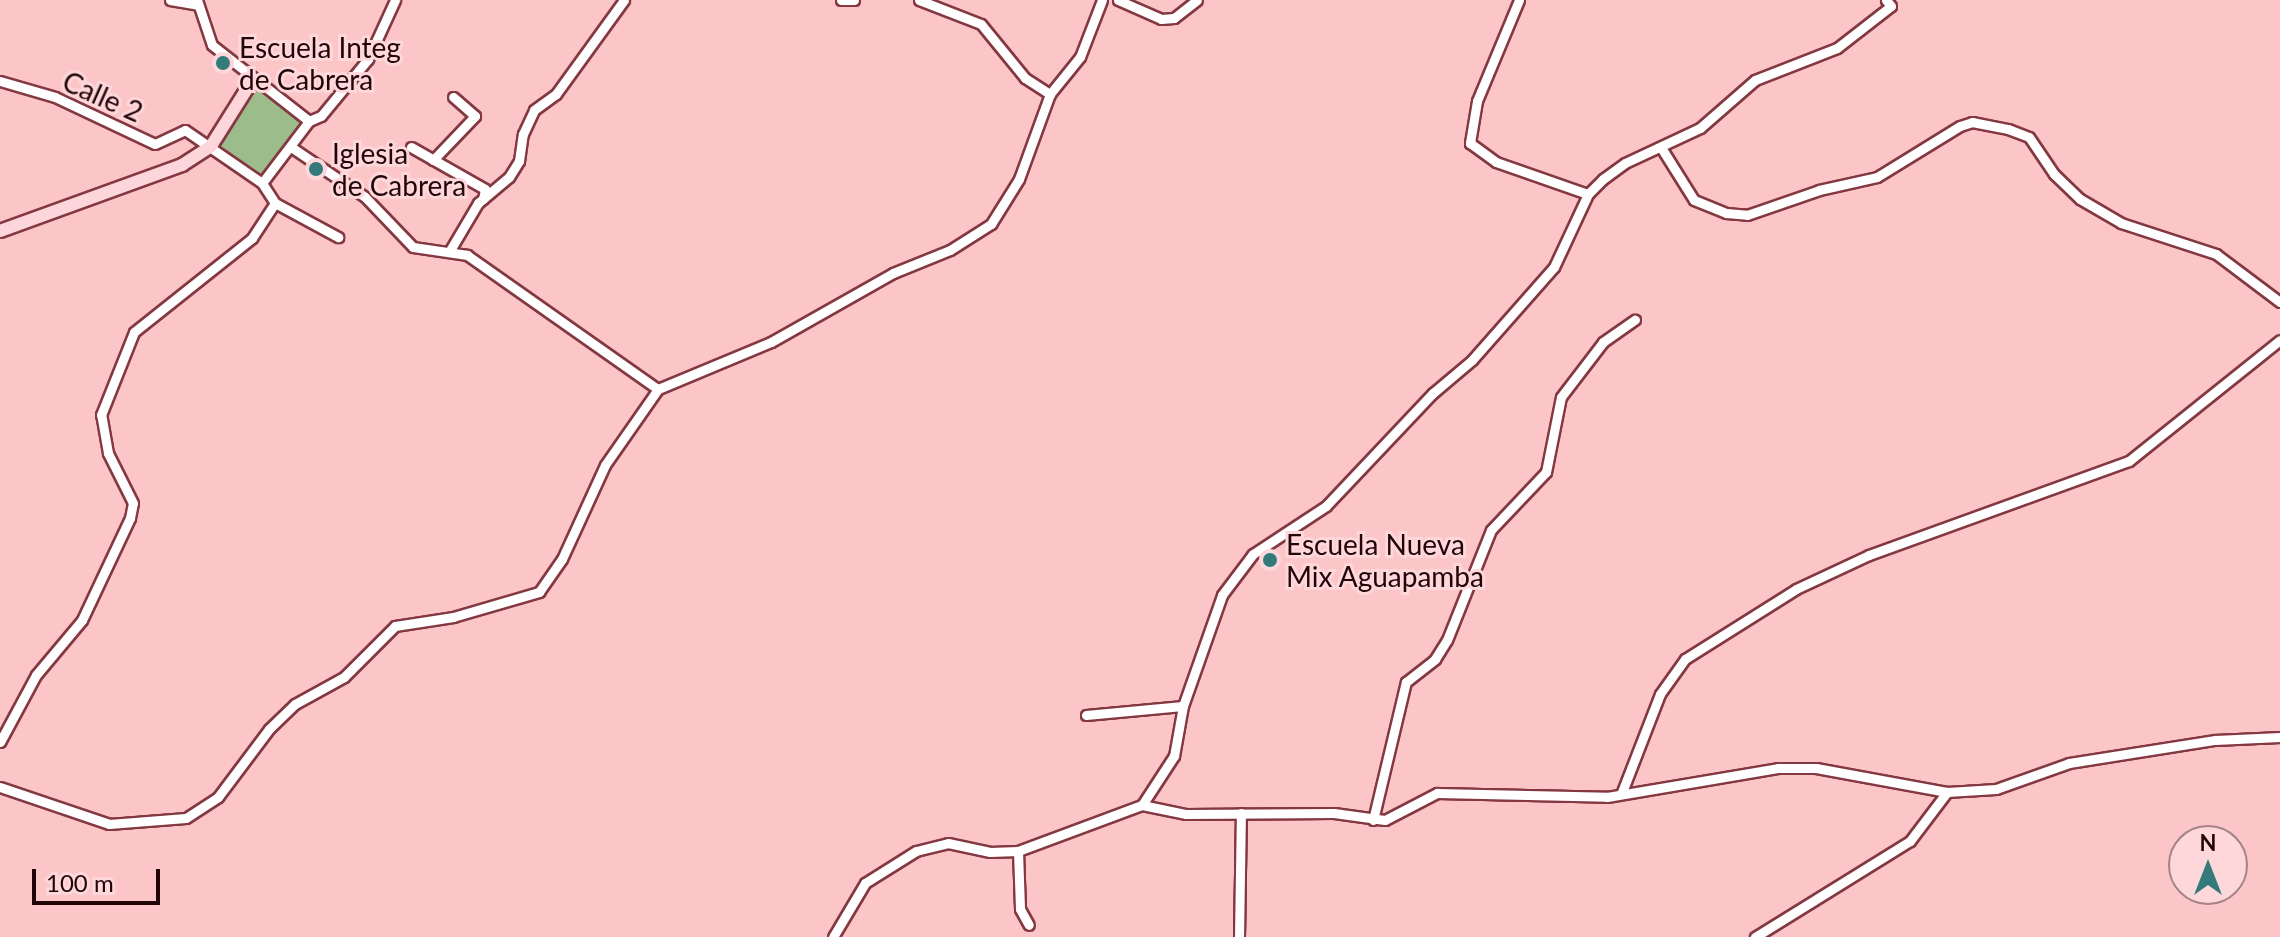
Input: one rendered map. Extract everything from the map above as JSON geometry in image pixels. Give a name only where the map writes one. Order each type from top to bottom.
[{"type":"street","points":[[170,0],[197,3],[212,45],[252,81],[309,121]]},
{"type":"street","points":[[262,183],[309,121],[321,116],[368,59],[395,0]]},
{"type":"street","points":[[449,252],[483,199],[519,161],[523,134],[534,110],[556,94],[624,0]]},
{"type":"street","points":[[841,0],[854,0]]},
{"type":"street","points":[[919,0],[981,24],[1025,78],[1050,94]]},
{"type":"street","points":[[0,787],[109,824],[199,813],[286,713],[344,677],[395,626],[453,617],[539,592],[562,559],[605,465],[658,389],[771,342],[893,273],[950,250],[991,224],[1019,179],[1050,94],[1080,57],[1102,0]]},
{"type":"street","points":[[1118,0],[1161,19],[1174,18],[1197,0]]},
{"type":"street","points":[[1519,0],[1477,101],[1470,143],[1496,162],[1588,194]]},
{"type":"street","points":[[1142,805],[1174,756],[1183,706],[1222,595],[1253,554],[1348,486],[1433,393],[1472,360],[1554,267],[1588,194],[1625,163],[1662,149],[1700,128],[1755,80],[1846,42],[1891,6],[1886,0]]},
{"type":"street","name":"Calle 2","points":[[0,81],[59,98],[155,144],[178,129],[211,146],[262,183],[275,203],[338,237]]},
{"type":"street","points":[[0,231],[161,174],[211,146],[252,81]]},
{"type":"street","points":[[433,160],[475,116],[453,97]]},
{"type":"street","points":[[1662,149],[1694,200],[1726,213],[1747,215],[1819,190],[1877,177],[1960,126],[1999,126],[2029,137],[2054,174],[2080,199],[2121,223],[2216,254],[2280,302]]},
{"type":"street","points":[[291,147],[365,197],[413,247],[467,255],[583,341],[658,389]]},
{"type":"street","points":[[411,147],[485,189],[483,199]]},
{"type":"street","points":[[0,742],[36,675],[82,620],[130,518],[133,503],[108,453],[101,415],[134,332],[252,238],[275,203]]},
{"type":"street","points":[[1373,820],[1406,682],[1435,659],[1447,640],[1483,541],[1546,472],[1561,397],[1603,342],[1635,320]]},
{"type":"street","points":[[1622,792],[1660,694],[1685,659],[1832,572],[2129,461],[2280,340]]},
{"type":"street","points":[[1086,715],[1183,706]]},
{"type":"street","points":[[833,937],[865,883],[916,851],[948,843],[990,852],[1018,851],[1142,805],[1186,814],[1334,813],[1373,820],[1446,792],[1590,797],[1778,768],[1816,768],[1947,792],[1996,789],[2069,763],[2215,740],[2280,737]]},
{"type":"street","points":[[1755,937],[1898,850],[1923,827],[1947,792]]},
{"type":"street","points":[[1239,937],[1241,813]]},
{"type":"street","points":[[1018,851],[1020,909],[1029,925]]},
{"type":"green space","points":[[257,90],[304,122],[267,177],[220,146]]},
{"type":"place","name":"Escuela Integ de Cabrera","points":[[223,63]]},
{"type":"place","name":"Iglesia de Cabrera","points":[[316,169]]},
{"type":"place","name":"Escuela Nueva Mix Aguapamba","points":[[1270,560]]}]
